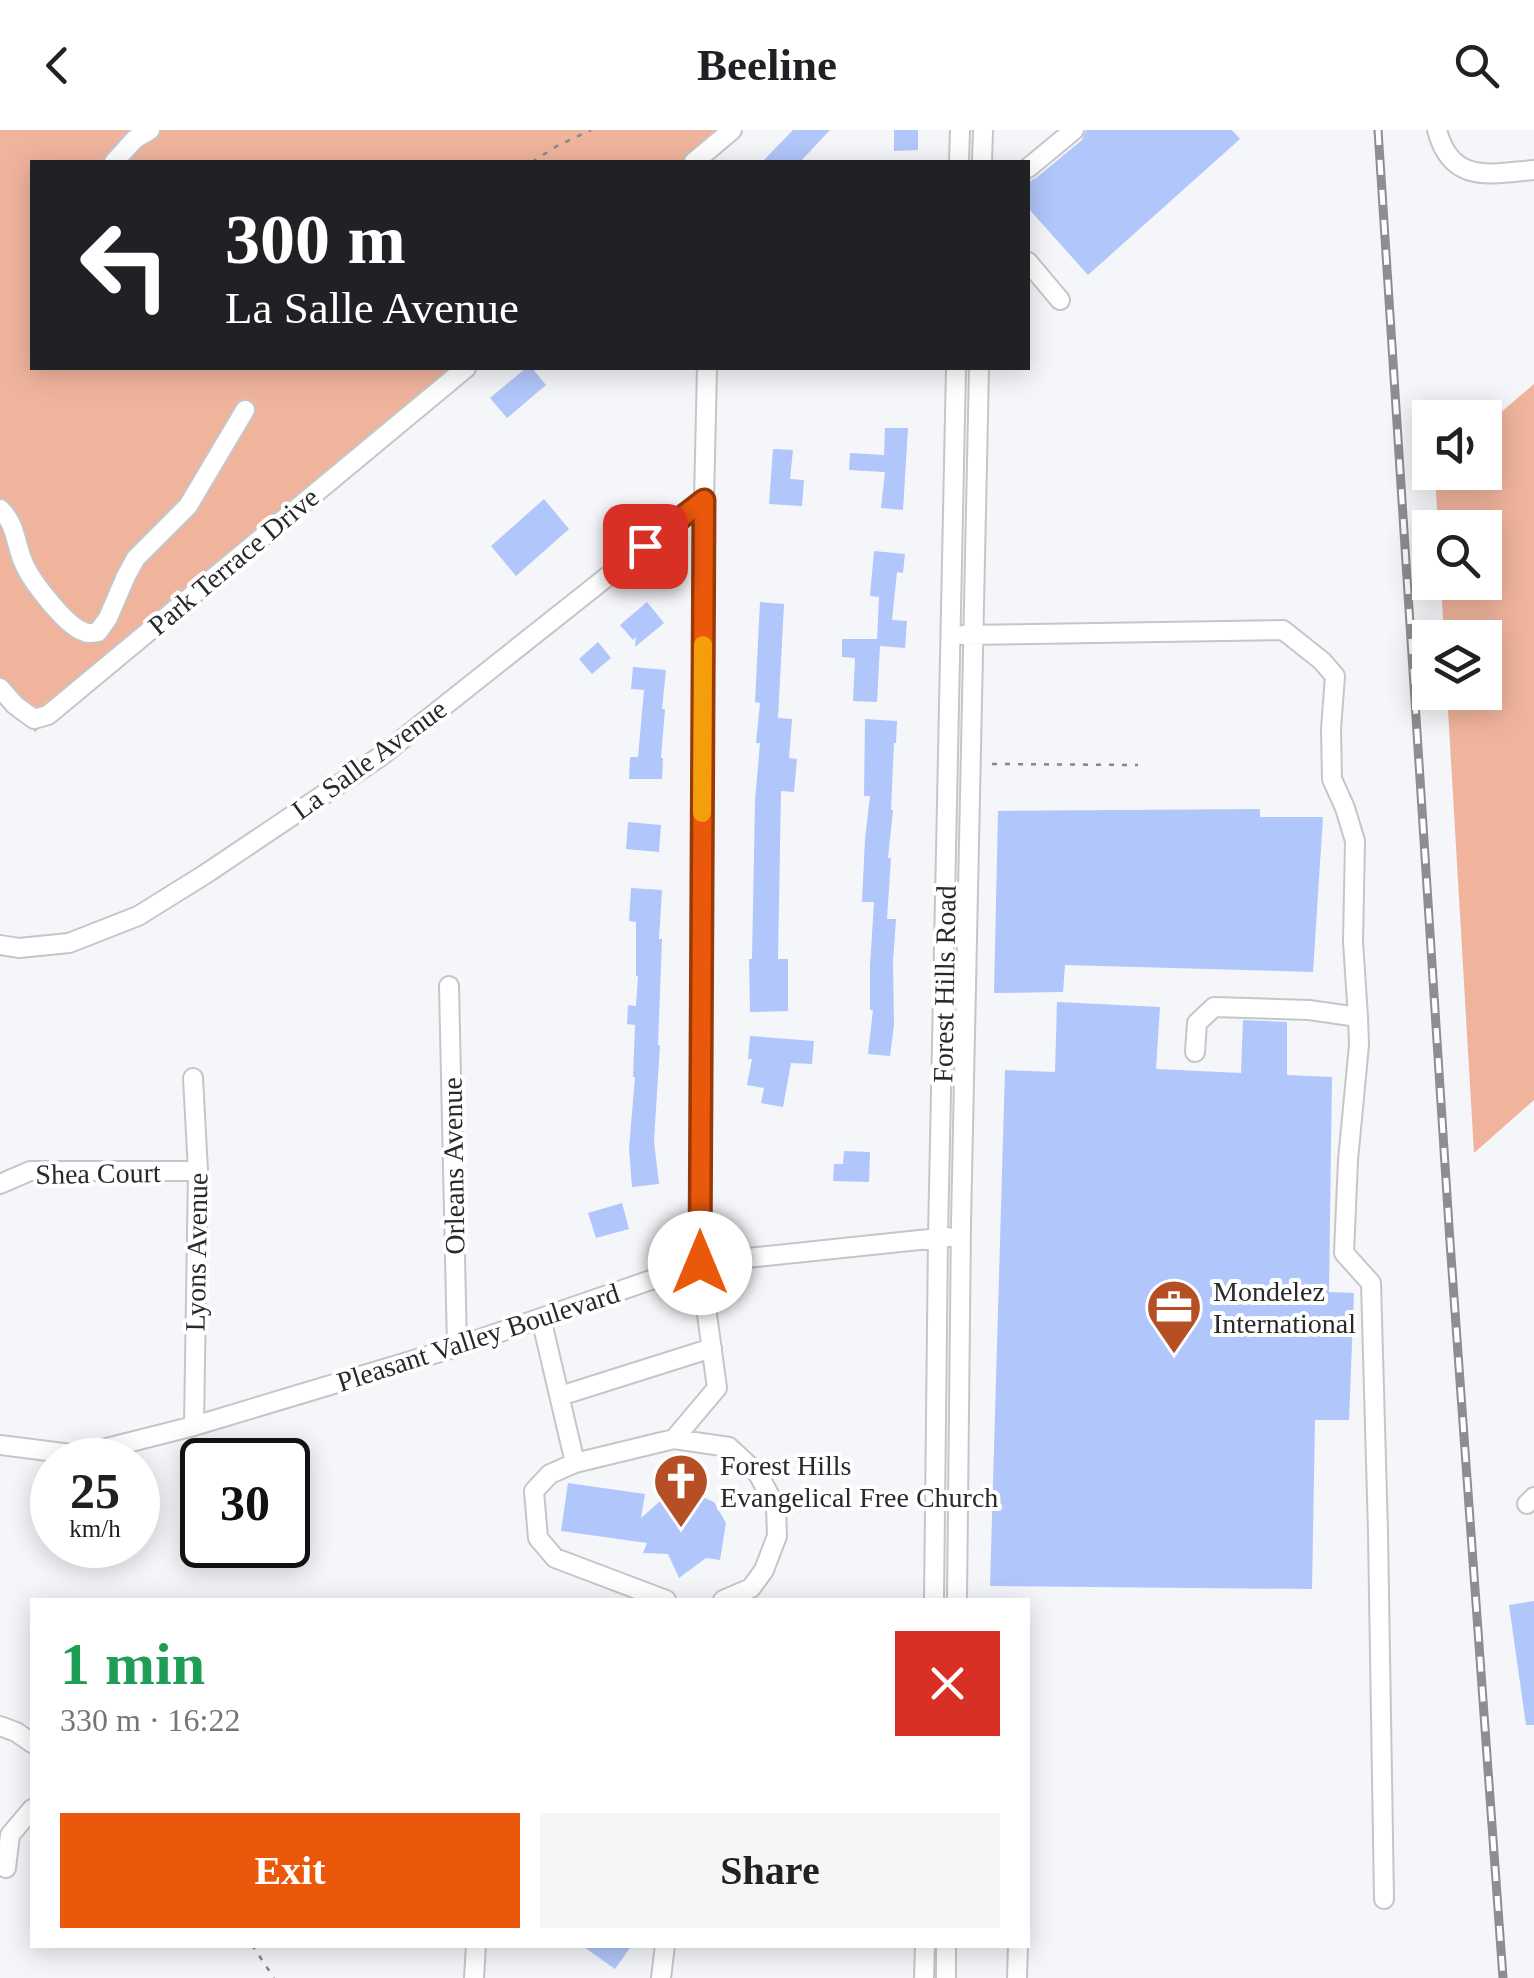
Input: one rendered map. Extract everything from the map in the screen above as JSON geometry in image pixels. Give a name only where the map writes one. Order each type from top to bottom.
[{"type":"street","points":[[116,160],[150,130]]},
{"type":"street","points":[[696,160],[732,130]]},
{"type":"street","points":[[715,160],[749,130]]},
{"type":"street","points":[[959,160],[960,130]]},
{"type":"street","points":[[982,160],[983,130]]},
{"type":"street","points":[[1030,166],[1074,130]]},
{"type":"street","points":[[1437,130],[1442,148],[1458,168],[1480,174],[1534,170]]},
{"type":"street","points":[[1030,264],[1060,300]]},
{"type":"street","points":[[0,678],[26,709],[36,715],[47,712],[451,370]]},
{"type":"street","name":"Park Terrace Drive","points":[[0,688],[15,706],[34,719],[48,716],[464,370]]},
{"type":"street","points":[[674,1439],[717,1388],[700,1263],[708,370]]},
{"type":"street","name":"Forest Hills Road","points":[[934,1598],[956,370]]},
{"type":"street","name":"Forest Hills Road","points":[[957,1598],[979,370]]},
{"type":"street","points":[[0,509],[14,528],[26,570],[43,592],[74,626],[83,632],[98,632],[136,558],[188,506],[246,410]]},
{"type":"street","name":"La Salle Avenue","points":[[0,945],[18,948],[69,944],[138,916],[204,875],[381,756],[704,500]]},
{"type":"street","points":[[952,636],[1282,630],[1335,676],[1332,778],[1346,808],[1355,842],[1353,942],[1359,1044],[1344,1253],[1372,1283],[1384,1898]]},
{"type":"street","name":"Orleans Avenue","points":[[450,986],[457,1347]]},
{"type":"street","points":[[1195,1052],[1197,1023],[1214,1007],[1309,1010],[1358,1017]]},
{"type":"street","name":"Lyons Avenue","points":[[193,1078],[198,1171],[194,1426]]},
{"type":"street","name":"Shea Court","points":[[0,1184],[30,1171],[198,1171]]},
{"type":"street","name":"Pleasant Valley Boulevard","points":[[0,1445],[79,1455],[194,1426],[457,1347],[700,1263],[961,1236]]},
{"type":"street","points":[[541,1318],[575,1463]]},
{"type":"street","points":[[560,1396],[712,1348]]},
{"type":"street","points":[[661,1598],[555,1558],[538,1538],[534,1491],[550,1474],[575,1463],[674,1439],[729,1448],[758,1474],[776,1506],[777,1536],[764,1570],[751,1588],[728,1598]]},
{"type":"street","points":[[0,1726],[30,1742]]},
{"type":"street","points":[[6,1868],[10,1835],[30,1811]]},
{"type":"street","points":[[474,1978],[476,1948]]},
{"type":"street","points":[[661,1978],[665,1948]]},
{"type":"street","points":[[924,1948],[924,1978]]},
{"type":"street","points":[[946,1948],[946,1978]]},
{"type":"street","points":[[1017,1978],[1018,1948]]},
{"type":"path","points":[[535,160],[590,130]]},
{"type":"path","points":[[992,764],[1138,765]]},
{"type":"path","points":[[254,1948],[274,1978]]},
{"type":"shaded area","points":[[0,130],[740,130],[704,160],[30,160],[30,370],[460,370],[35,732],[0,691]]},
{"type":"shaded area","points":[[1534,384],[1534,1100],[1474,1153],[1448,710],[1502,710],[1502,620],[1443,620],[1442,600],[1502,600],[1502,510],[1437,510],[1436,490],[1502,490],[1502,411]]},
{"type":"building","points":[[793,130],[830,130],[802,160],[764,160]]},
{"type":"building","points":[[894,130],[918,130],[918,150],[894,151]]},
{"type":"building","points":[[1086,130],[1232,130],[1240,139],[1088,275],[1030,210],[1030,181],[1082,140]]},
{"type":"building","points":[[524,370],[534,370],[546,385],[507,418],[490,398]]},
{"type":"building","points":[[885,428],[908,428],[903,510],[881,508],[885,472],[849,470],[850,453],[884,455]]},
{"type":"building","points":[[773,449],[793,450],[790,479],[804,480],[802,506],[769,504]]},
{"type":"building","points":[[544,499],[569,529],[516,576],[491,546]]},
{"type":"building","points":[[874,551],[905,554],[903,573],[897,572],[892,620],[907,621],[905,648],[880,646],[877,702],[853,701],[855,658],[842,657],[842,639],[877,639],[879,597],[870,596]]},
{"type":"building","points":[[647,602],[664,623],[635,647],[636,637],[633,640],[620,625]]},
{"type":"building","points":[[760,602],[784,604],[778,718],[792,719],[789,758],[797,759],[794,792],[781,791],[778,959],[788,959],[788,1011],[750,1012],[760,743],[756,743],[760,703],[755,702]]},
{"type":"building","points":[[598,642],[611,658],[592,674],[579,659]]},
{"type":"building","points":[[633,667],[666,670],[662,779],[629,779],[630,757],[638,757],[644,690],[631,689]]},
{"type":"building","points":[[865,719],[897,721],[888,858],[887,919],[896,919],[890,1056],[868,1054],[873,1010],[870,966],[874,902],[862,902],[870,796],[864,796]]},
{"type":"building","points":[[1260,809],[1260,817],[1323,817],[1313,972],[1065,965],[1063,992],[994,993],[998,811]]},
{"type":"building","points":[[628,822],[661,825],[659,852],[626,849]]},
{"type":"building","points":[[631,888],[662,890],[654,1141],[659,1184],[632,1187],[629,1149],[635,1025],[627,1024],[628,1005],[636,1006],[638,976],[636,922],[629,921]]},
{"type":"building","name":"Mondelez International","points":[[1057,1002],[1160,1007],[1156,1069],[1241,1073],[1243,1020],[1287,1022],[1287,1075],[1332,1077],[1329,1292],[1354,1293],[1349,1420],[1315,1420],[1312,1589],[990,1586],[1005,1070],[1055,1072]]},
{"type":"building","points":[[750,1036],[814,1041],[812,1064],[791,1063],[783,1107],[761,1103],[764,1088],[747,1085],[752,1059],[748,1059]]},
{"type":"building","points":[[844,1151],[870,1152],[869,1182],[833,1181],[834,1164],[843,1164]]},
{"type":"building","points":[[622,1203],[629,1229],[596,1238],[588,1213]]},
{"type":"building","points":[[568,1483],[645,1494],[641,1518],[666,1496],[684,1489],[714,1502],[726,1523],[720,1560],[706,1558],[679,1578],[668,1554],[643,1553],[647,1543],[561,1531]]},
{"type":"building","points":[[1534,1601],[1534,1725],[1526,1725],[1509,1605]]},
{"type":"building","points":[[585,1948],[630,1948],[615,1969]]},
{"type":"railway","points":[[1378,130],[1450,1242],[1503,1978]]},
{"type":"slow traffic","points":[[702,813],[703,645]]},
{"type":"place","name":"Mondelez International","points":[[1174,1356]]},
{"type":"place","name":"Forest Hills Evangelical Free Church","points":[[681,1530]]},
{"type":"route","points":[[645,546],[704,500],[700,1263]]}]
